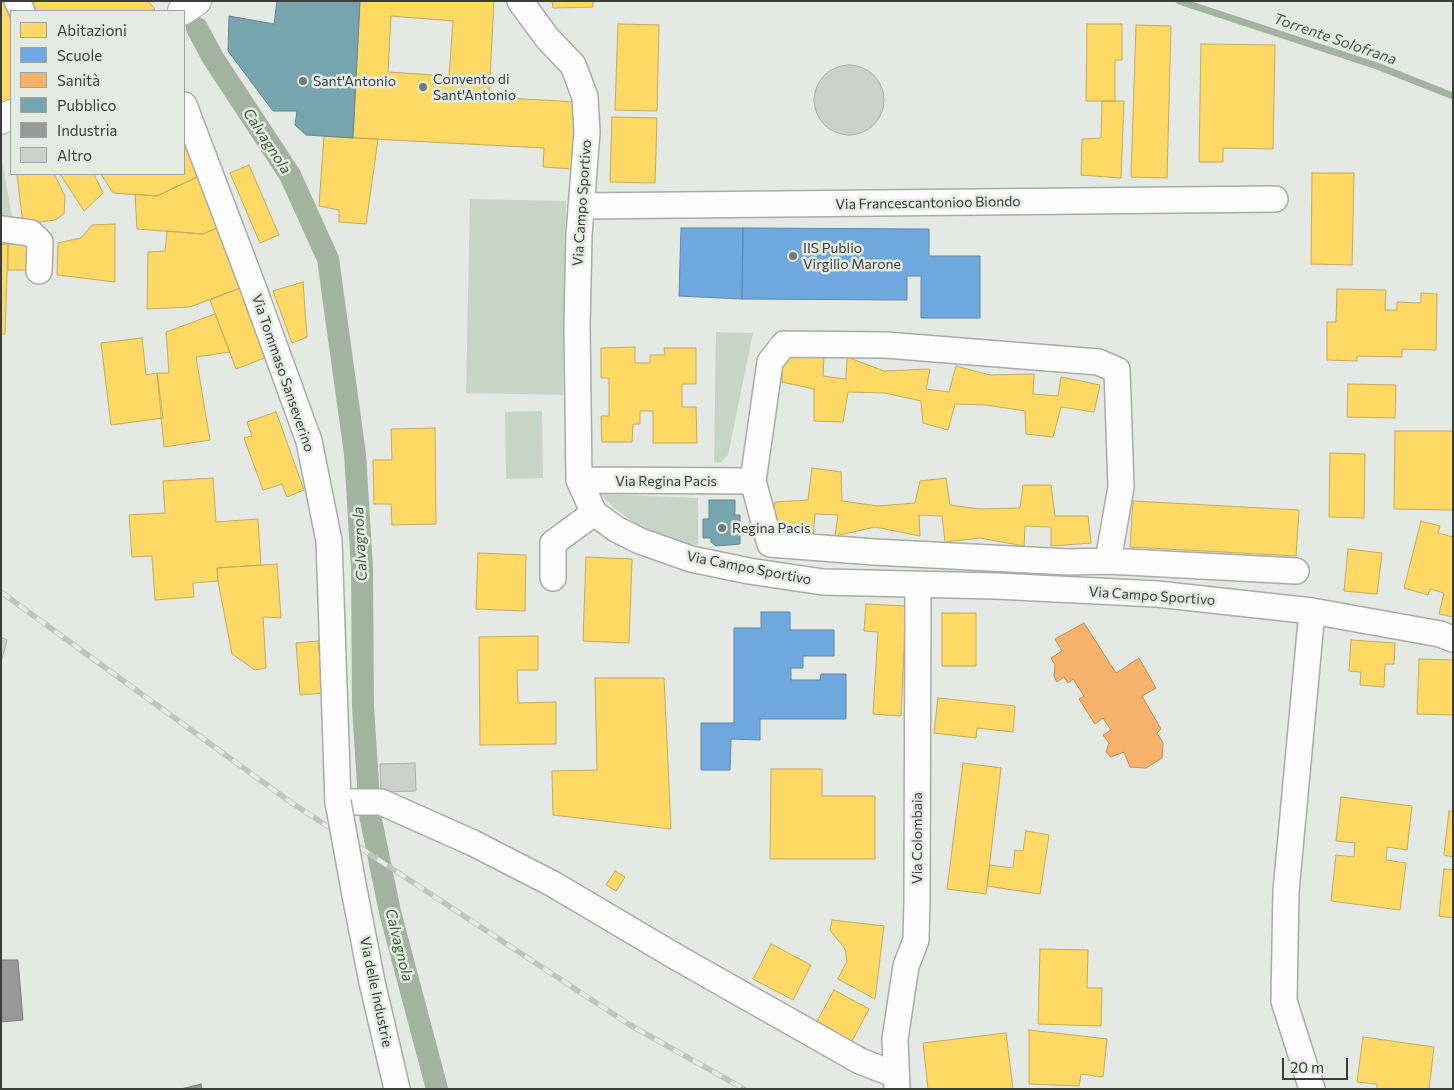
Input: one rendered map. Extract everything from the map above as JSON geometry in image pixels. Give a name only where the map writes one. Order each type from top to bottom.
[{"type":"main road","points":[[184,10],[197,1]]},
{"type":"street","name":"Via Campo Sportivo","points":[[520,1],[548,39],[573,65],[585,97],[587,132],[579,235],[577,326],[579,480],[594,513],[616,529],[640,542],[692,559],[749,571],[823,582],[996,586],[1157,594],[1312,611],[1440,634],[1453,639]]},
{"type":"street","name":"Via Tommaso Sanseverino","points":[[185,108],[257,296],[309,441],[329,541],[359,802],[355,895]]},
{"type":"street","name":"Via Francescantonioo Biondo","points":[[581,206],[1275,200]]},
{"type":"street","points":[[1,229],[31,233],[40,242],[39,271]]},
{"type":"street","points":[[1108,561],[1121,487],[1117,370],[1098,362],[886,345],[784,344],[770,362],[753,481],[770,544],[904,554],[1069,562],[1108,561],[1296,571]]},
{"type":"street","name":"Via Regina Pacis","points":[[579,480],[753,481]]},
{"type":"street","points":[[552,578],[553,543],[594,513]]},
{"type":"street","name":"Via Colombaia","points":[[897,1082],[895,1039],[906,966],[916,940],[918,585]]},
{"type":"street","points":[[1312,611],[1286,891],[1284,1001],[1312,1089]]},
{"type":"street","points":[[359,802],[473,843],[553,884],[678,958],[897,1082]]},
{"type":"street","name":"Via delle Industrie","points":[[355,895],[372,982],[397,1089]]},
{"type":"green space","points":[[1,154],[12,217],[1,217]]},
{"type":"green space","points":[[470,199],[566,201],[563,395],[466,393]]},
{"type":"green space","points":[[716,332],[753,333],[728,455],[721,462],[714,463]]},
{"type":"green space","points":[[542,411],[543,478],[506,479],[505,412]]},
{"type":"green space","points":[[600,494],[698,498],[698,545],[680,542],[638,526],[614,508]]},
{"type":"building: Abitazioni","points":[[1,1],[6,1],[10,10],[10,102],[1,108]]},
{"type":"building: Abitazioni","points":[[30,1],[148,1],[155,9],[153,10],[35,10]]},
{"type":"building: Abitazioni","name":"Convento di Sant'Antonio","points":[[360,1],[494,1],[489,97],[576,102],[573,169],[543,167],[544,148],[353,138]],"holes":[[[391,16],[453,21],[449,76],[388,72]]]},
{"type":"building: Abitazioni","points":[[552,1],[593,1],[593,7],[553,8]]},
{"type":"building: Abitazioni","points":[[618,24],[659,25],[657,111],[615,110]]},
{"type":"building: Abitazioni","points":[[1087,24],[1122,24],[1122,60],[1115,60],[1115,101],[1086,101]]},
{"type":"building: Abitazioni","points":[[1136,25],[1171,26],[1167,178],[1131,177]]},
{"type":"building: Abitazioni","points":[[1201,44],[1275,45],[1273,149],[1223,148],[1223,162],[1199,162]]},
{"type":"building: Abitazioni","points":[[1102,101],[1124,101],[1121,178],[1081,175],[1082,139],[1101,138]]},
{"type":"building: Abitazioni","points":[[612,117],[657,118],[655,183],[610,182]]},
{"type":"building: Abitazioni","points":[[324,136],[378,139],[366,224],[339,222],[339,210],[319,206]]},
{"type":"building: Abitazioni","points":[[185,143],[199,176],[157,196],[113,193],[102,175],[185,175]]},
{"type":"building: Abitazioni","points":[[249,165],[279,235],[260,243],[230,173]]},
{"type":"building: Abitazioni","points":[[1312,173],[1354,173],[1352,265],[1311,264]]},
{"type":"building: Abitazioni","points":[[17,175],[54,175],[65,196],[64,214],[55,220],[23,224]]},
{"type":"building: Abitazioni","points":[[61,175],[94,175],[103,193],[84,211]]},
{"type":"building: Abitazioni","points":[[199,176],[217,228],[203,234],[137,229],[135,194],[157,196]]},
{"type":"building: Abitazioni","points":[[115,224],[115,282],[57,275],[58,243],[81,238],[92,225]]},
{"type":"building: Abitazioni","points":[[217,228],[240,288],[190,307],[147,309],[148,252],[165,251],[167,231],[203,234]]},
{"type":"building: Abitazioni","points":[[1,244],[8,244],[5,334],[1,334]]},
{"type":"building: Abitazioni","points":[[8,244],[28,244],[27,270],[8,270]]},
{"type":"building: Abitazioni","points":[[303,282],[307,337],[292,343],[273,291]]},
{"type":"building: Abitazioni","points":[[240,288],[267,357],[236,369],[210,300]]},
{"type":"building: Abitazioni","points":[[1337,289],[1386,290],[1385,310],[1397,310],[1397,302],[1421,303],[1421,293],[1437,294],[1436,350],[1402,349],[1402,357],[1357,356],[1357,361],[1327,360],[1327,322],[1336,322]]},
{"type":"building: Abitazioni","points":[[215,314],[230,352],[196,357],[210,440],[164,447],[157,373],[169,373],[166,332]]},
{"type":"building: Abitazioni","points":[[142,338],[146,375],[157,373],[163,418],[111,425],[101,343]]},
{"type":"building: Abitazioni","points":[[635,347],[635,363],[650,363],[650,355],[665,355],[664,348],[696,348],[696,384],[682,384],[682,407],[696,407],[697,443],[653,443],[653,411],[640,411],[640,424],[633,424],[632,442],[602,442],[601,416],[609,416],[609,378],[601,378],[601,348]]},
{"type":"building: Abitazioni","points":[[782,354],[824,354],[823,376],[846,379],[847,357],[884,371],[930,369],[926,389],[949,392],[956,366],[990,375],[1034,374],[1033,394],[1058,396],[1061,377],[1100,385],[1094,412],[1061,407],[1053,437],[1026,434],[1025,411],[986,405],[955,404],[948,430],[923,423],[921,401],[885,393],[848,392],[843,422],[814,421],[814,389],[782,382]]},
{"type":"building: Abitazioni","points":[[1348,384],[1396,385],[1395,418],[1347,417]]},
{"type":"building: Abitazioni","points":[[276,412],[304,490],[287,497],[282,484],[263,490],[244,438],[252,436],[247,422]]},
{"type":"building: Abitazioni","points":[[435,428],[436,524],[392,525],[391,504],[374,504],[373,460],[392,460],[391,429]]},
{"type":"building: Abitazioni","points":[[1395,431],[1453,431],[1453,510],[1394,509]]},
{"type":"building: Abitazioni","points":[[1330,453],[1365,454],[1364,518],[1329,517]]},
{"type":"building: Abitazioni","points":[[812,468],[841,472],[842,501],[878,506],[915,503],[920,481],[946,478],[950,505],[980,509],[1020,508],[1023,485],[1051,485],[1055,516],[1088,516],[1091,543],[1051,546],[1051,527],[1025,526],[1024,546],[980,538],[945,542],[942,516],[919,515],[920,536],[875,527],[835,536],[838,515],[815,514],[813,536],[772,530],[775,502],[808,500]]},
{"type":"building: Abitazioni","points":[[213,478],[216,522],[258,519],[261,565],[217,568],[218,581],[193,583],[194,597],[155,600],[152,556],[132,557],[129,515],[165,513],[163,481]]},
{"type":"building: Abitazioni","points":[[1133,501],[1299,510],[1296,556],[1130,547]]},
{"type":"building: Abitazioni","points":[[1421,521],[1440,526],[1438,533],[1453,537],[1453,617],[1439,614],[1444,593],[1430,589],[1428,595],[1404,588]]},
{"type":"building: Abitazioni","points":[[1348,549],[1382,553],[1377,594],[1344,591]]},
{"type":"building: Abitazioni","points":[[478,553],[526,555],[525,611],[476,609]]},
{"type":"building: Abitazioni","points":[[586,557],[632,559],[629,643],[583,641]]},
{"type":"building: Abitazioni","points":[[277,564],[281,618],[263,617],[266,668],[255,670],[232,654],[217,568]]},
{"type":"building: Abitazioni","points":[[866,604],[906,606],[901,716],[873,714],[878,632],[864,631]]},
{"type":"building: Abitazioni","points":[[942,613],[976,613],[976,666],[942,666]]},
{"type":"building: Abitazioni","points":[[538,636],[538,670],[517,670],[518,703],[556,702],[556,744],[480,745],[479,637]]},
{"type":"building: Abitazioni","points":[[1351,640],[1395,643],[1394,664],[1385,664],[1384,687],[1360,685],[1361,672],[1349,671]]},
{"type":"building: Abitazioni","points":[[318,641],[323,693],[300,695],[296,643]]},
{"type":"building: Abitazioni","points":[[1419,659],[1453,660],[1453,715],[1417,714]]},
{"type":"building: Abitazioni","points":[[595,678],[664,678],[671,829],[553,815],[552,771],[597,770]]},
{"type":"building: Abitazioni","points":[[938,698],[1015,706],[1013,732],[977,728],[976,738],[934,733]]},
{"type":"building: Abitazioni","points":[[963,763],[1001,768],[986,894],[947,889]]},
{"type":"building: Abitazioni","points":[[771,769],[822,769],[822,796],[875,796],[875,859],[770,859]]},
{"type":"building: Abitazioni","points":[[1341,797],[1412,806],[1407,850],[1387,847],[1386,860],[1406,863],[1400,910],[1331,901],[1336,855],[1354,857],[1355,843],[1336,841]]},
{"type":"building: Abitazioni","points":[[1449,811],[1453,812],[1453,857],[1444,855]]},
{"type":"building: Abitazioni","points":[[1026,831],[1049,835],[1040,894],[987,886],[990,865],[1013,868],[1015,850],[1023,851]]},
{"type":"building: Abitazioni","points":[[1444,869],[1453,870],[1453,918],[1439,916]]},
{"type":"building: Abitazioni","points":[[615,871],[625,877],[616,891],[606,885]]},
{"type":"building: Abitazioni","points":[[832,920],[884,926],[875,999],[838,979],[847,961],[845,949],[830,930]]},
{"type":"building: Abitazioni","points":[[771,944],[811,965],[793,1000],[753,979]]},
{"type":"building: Abitazioni","points":[[1040,949],[1088,950],[1087,988],[1102,988],[1101,1026],[1038,1024]]},
{"type":"building: Abitazioni","points":[[834,990],[869,1009],[851,1043],[816,1023]]},
{"type":"building: Abitazioni","points":[[1029,1030],[1107,1039],[1103,1077],[1081,1074],[1079,1086],[1029,1084]]},
{"type":"building: Abitazioni","points":[[1006,1033],[1013,1089],[928,1089],[923,1043]]},
{"type":"building: Abitazioni","points":[[1363,1037],[1434,1047],[1429,1089],[1377,1089],[1377,1084],[1357,1082]]},
{"type":"building: Scuole","points":[[681,228],[743,228],[742,299],[679,296]]},
{"type":"building: Scuole","points":[[743,228],[929,229],[929,256],[980,256],[980,318],[921,318],[921,276],[907,276],[907,300],[742,299]]},
{"type":"building: Scuole","points":[[761,612],[790,612],[790,630],[834,630],[834,656],[803,656],[803,668],[791,668],[791,680],[820,680],[821,674],[846,674],[846,719],[760,719],[760,740],[731,739],[730,770],[701,770],[701,723],[734,723],[734,628],[761,628]]},
{"type":"building: Sanità","points":[[1084,623],[1116,673],[1139,658],[1156,688],[1142,696],[1161,729],[1157,733],[1163,743],[1162,758],[1146,768],[1130,767],[1124,752],[1111,757],[1106,752],[1109,743],[1103,735],[1111,730],[1103,718],[1095,724],[1079,699],[1084,696],[1073,679],[1068,683],[1064,677],[1057,682],[1054,676],[1055,665],[1051,658],[1062,651],[1055,639]]},
{"type":"building: Pubblico","name":"Sant'Antonio","points":[[277,1],[360,1],[353,138],[306,135],[295,125],[297,111],[273,111],[228,51],[229,16],[274,24]]},
{"type":"building: Pubblico","name":"Regina Pacis","points":[[709,500],[735,500],[735,515],[740,515],[740,544],[716,546],[711,542],[711,538],[703,538],[703,519],[709,519]]},
{"type":"building: Industria","points":[[1,960],[18,960],[23,1020],[1,1022]]},
{"type":"building: Industria","points":[[201,1084],[202,1089],[181,1089]]},
{"type":"building: Altro","points":[[849,65],[862,68],[874,75],[881,87],[884,100],[881,113],[874,125],[862,132],[849,135],[836,132],[824,125],[817,113],[814,100],[817,87],[824,75],[836,68]]},
{"type":"building: Altro","points":[[1,637],[7,640],[1,663]]},
{"type":"building: Altro","points":[[415,763],[416,791],[381,792],[380,764]]},
{"type":"waterway","name":"Torrente Solofrana","points":[[1179,1],[1377,66],[1453,96]]},
{"type":"waterway","name":"Calvagnola","points":[[197,28],[213,58],[290,175],[328,259],[355,454],[362,568],[363,707],[370,815],[390,912],[437,1089]]},
{"type":"railway","points":[[1,592],[289,801],[630,1025],[744,1089]]},
{"type":"place","name":"Sant'Antonio","points":[[303,81]]},
{"type":"place","name":"Convento di Sant'Antonio","points":[[423,87]]},
{"type":"place","name":"IIS Publio Virgilio Marone","points":[[793,256]]},
{"type":"place","name":"Regina Pacis","points":[[722,528]]}]
